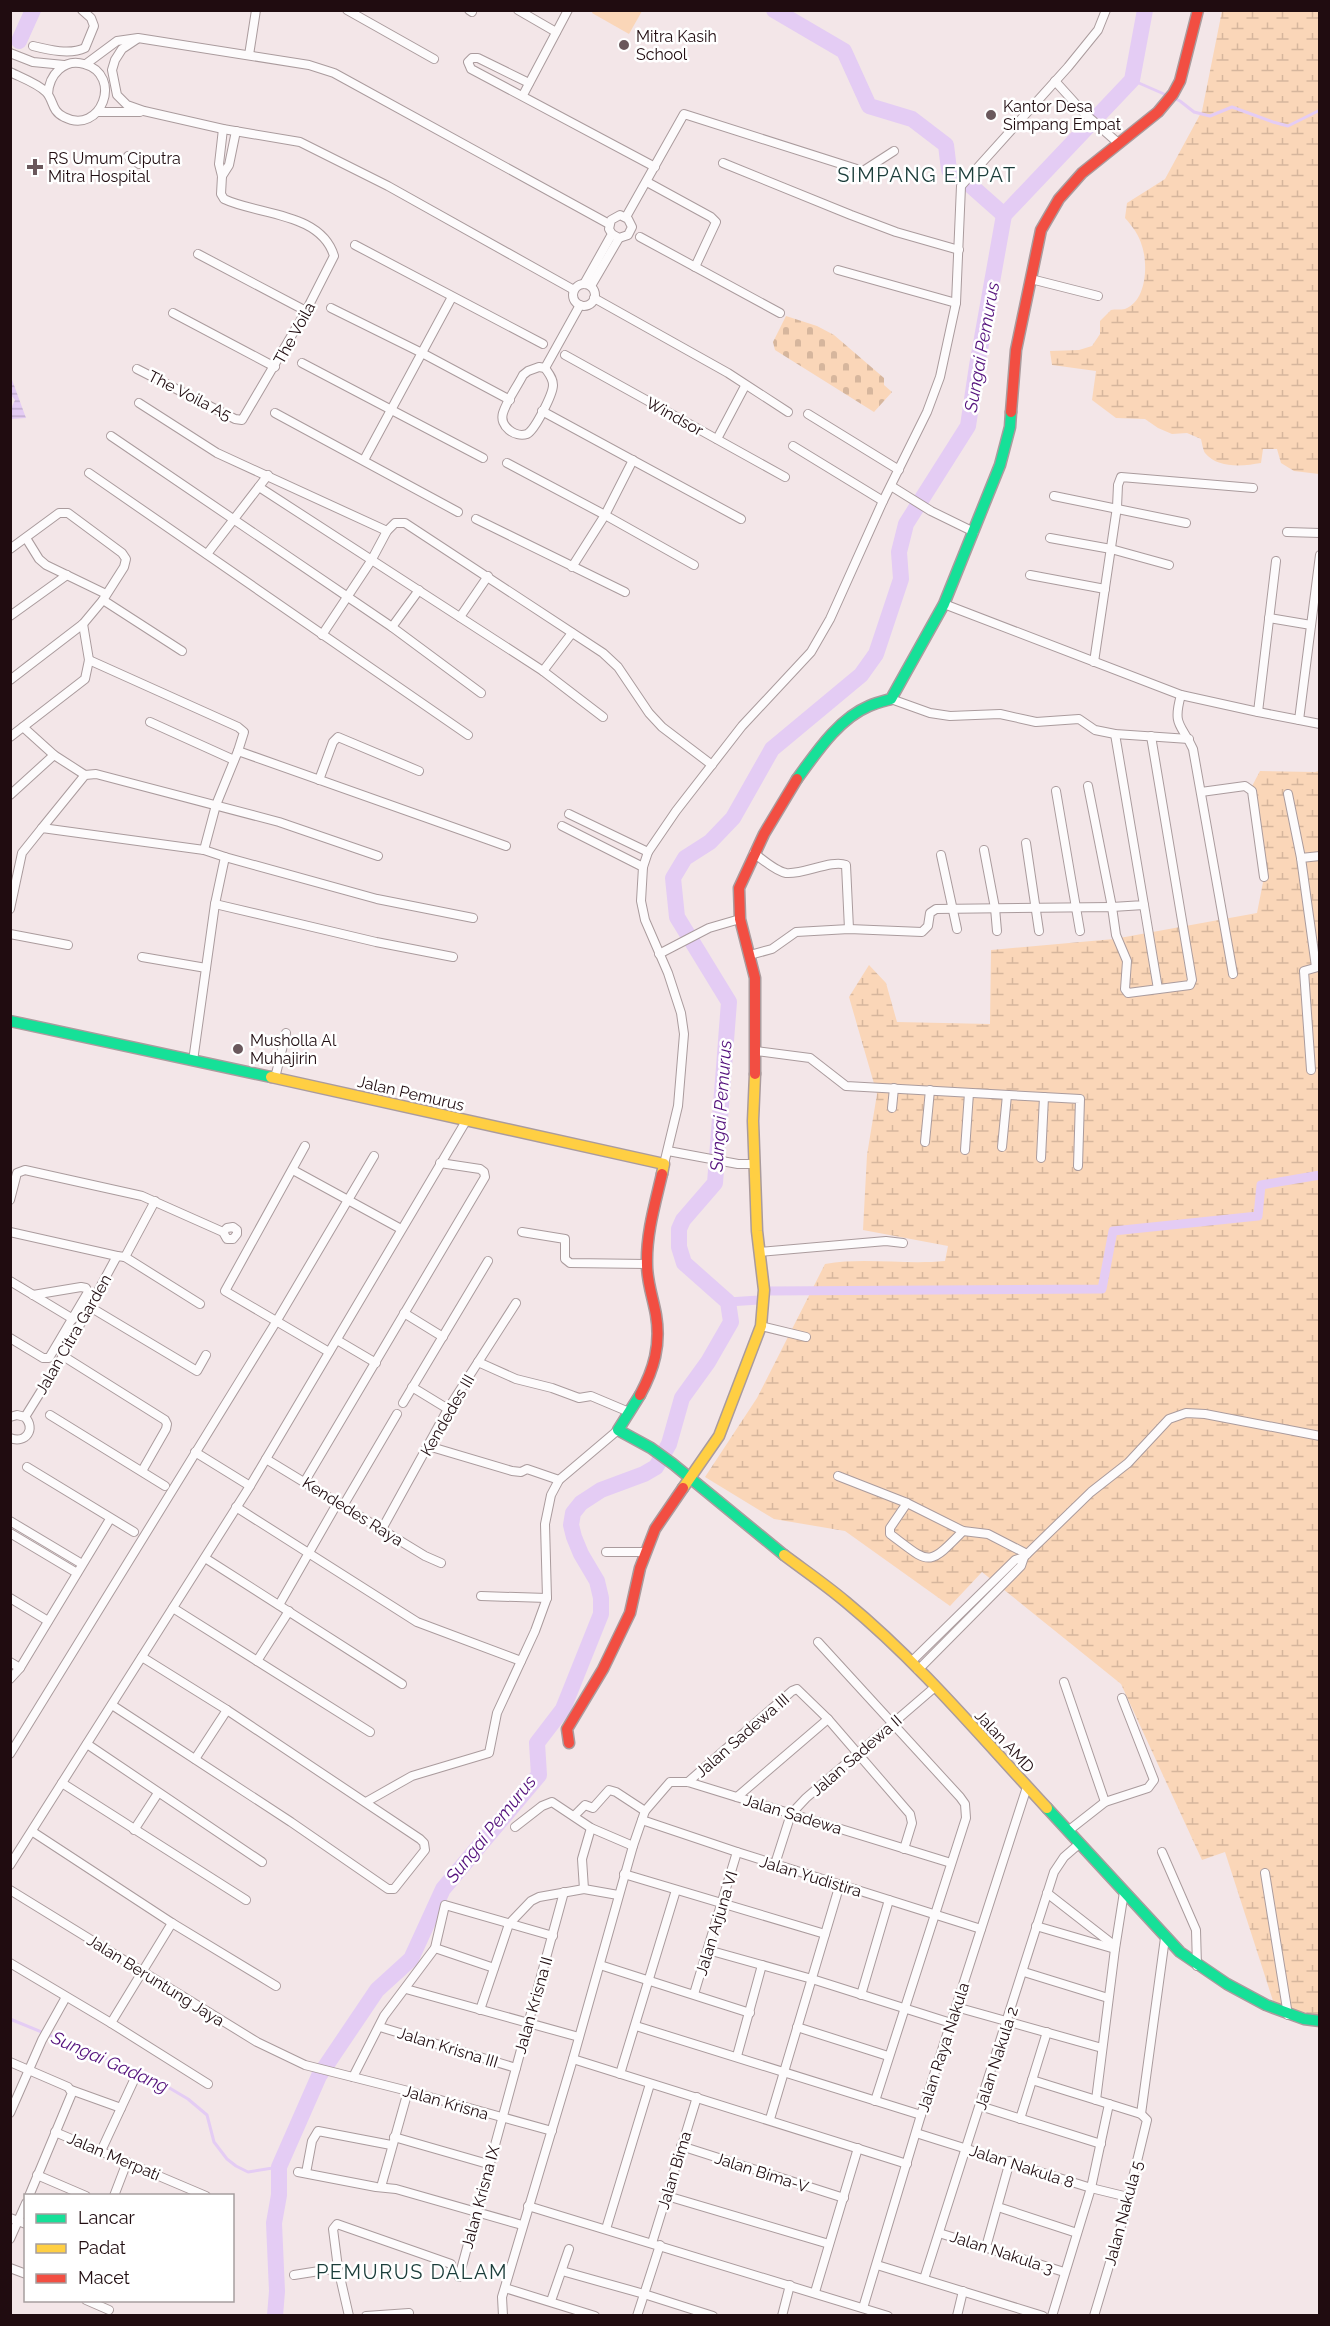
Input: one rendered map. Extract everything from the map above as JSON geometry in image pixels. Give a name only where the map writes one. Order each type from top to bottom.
[{"type":"street","points":[[33,46],[52,51],[79,51],[85,48],[94,26],[91,18],[82,10]]},
{"type":"street","points":[[249,55],[256,10]]},
{"type":"street","points":[[347,10],[434,59]]},
{"type":"street","points":[[518,10],[556,32]]},
{"type":"street","points":[[523,95],[568,10]]},
{"type":"street","points":[[366,1802],[412,1776],[486,1756],[489,1753],[497,1713],[539,1622],[547,1598],[546,1515],[551,1495],[559,1480],[618,1430],[650,1375],[658,1346],[658,1333],[647,1264],[650,1234],[678,1106],[684,1034],[681,1013],[668,973],[645,920],[642,901],[643,867],[648,852],[712,765],[763,702],[811,651],[843,594],[883,501],[927,412],[940,377],[956,303],[961,186],[1098,30],[1106,10]]},
{"type":"street","points":[[891,699],[944,604],[1000,465],[1008,437],[1014,400],[1016,350],[1036,246],[1050,211],[1082,172],[1117,142],[1158,112],[1170,98],[1180,81],[1198,10]]},
{"type":"street","points":[[138,38],[122,49],[111,70],[117,95],[127,105],[223,129],[287,139],[306,145],[388,186],[574,290]]},
{"type":"street","points":[[86,64],[117,41],[138,38],[309,65],[334,73],[609,224],[615,236]]},
{"type":"street","points":[[10,53],[33,62],[49,65],[78,62],[86,64],[101,76],[105,85],[105,100],[98,112],[90,117],[72,120],[56,111],[48,94],[10,72]]},
{"type":"street","points":[[529,83],[478,58],[472,58],[468,62],[471,69],[655,167]]},
{"type":"street","points":[[48,94],[51,79],[64,65]]},
{"type":"street","points":[[1055,81],[1084,113],[1117,142]]},
{"type":"street","points":[[98,112],[144,111]]},
{"type":"street","points":[[626,217],[684,114],[863,171],[894,151]]},
{"type":"street","points":[[222,176],[219,164],[223,129]]},
{"type":"street","points":[[222,176],[229,165],[236,131]]},
{"type":"street","points":[[128,156],[140,164]]},
{"type":"street","points":[[723,163],[860,219],[958,250]]},
{"type":"street","name":"The Voila","points":[[222,176],[221,194],[224,199],[291,218],[310,228],[328,244],[334,256],[275,367],[243,420]]},
{"type":"street","points":[[647,182],[711,217],[716,222],[695,267]]},
{"type":"street","points":[[609,224],[616,216],[626,217],[630,221],[631,229],[628,235],[615,236]]},
{"type":"street","points":[[574,290],[587,285],[615,236]]},
{"type":"street","points":[[640,237],[780,314]]},
{"type":"street","points":[[355,245],[543,344]]},
{"type":"street","points":[[198,254],[306,311]]},
{"type":"street","points":[[838,270],[956,303]]},
{"type":"street","points":[[1031,279],[1098,296]]},
{"type":"street","points":[[580,305],[590,304],[594,298],[594,290],[587,285]]},
{"type":"street","points":[[574,290],[573,297],[580,305]]},
{"type":"street","points":[[364,460],[452,297]]},
{"type":"street","points":[[594,298],[728,373],[788,412]]},
{"type":"street","points":[[545,368],[580,305]]},
{"type":"street","points":[[331,308],[510,400]]},
{"type":"street","points":[[173,313],[275,367]]},
{"type":"street","name":"Windsor","points":[[565,355],[785,477]]},
{"type":"street","points":[[302,363],[483,458]]},
{"type":"street","points":[[539,367],[545,368],[553,383],[552,390],[534,429],[519,435],[508,430],[503,418],[510,400],[528,371],[539,367]]},
{"type":"street","name":"The Voila A5","points":[[137,369],[235,419],[243,420]]},
{"type":"street","points":[[717,439],[745,386]]},
{"type":"street","points":[[139,403],[209,449],[387,531]]},
{"type":"street","points":[[542,411],[741,519]]},
{"type":"street","points":[[275,413],[458,512]]},
{"type":"street","points":[[808,414],[899,470]]},
{"type":"street","points":[[111,436],[392,627],[481,693]]},
{"type":"street","points":[[793,446],[883,501]]},
{"type":"street","points":[[572,567],[605,514],[633,460]]},
{"type":"street","points":[[507,463],[605,514],[694,565]]},
{"type":"street","points":[[89,473],[468,735]]},
{"type":"street","points":[[207,554],[268,475]]},
{"type":"street","points":[[1094,662],[1117,507],[1118,485],[1124,476],[1252,488]]},
{"type":"street","points":[[891,486],[931,511],[974,532]]},
{"type":"street","points":[[259,487],[543,671],[603,717]]},
{"type":"street","points":[[1054,496],[1117,507],[1186,523]]},
{"type":"street","points":[[10,549],[59,513],[68,513],[122,553],[126,559],[124,567],[83,624],[10,680]]},
{"type":"street","points":[[476,519],[625,592]]},
{"type":"street","points":[[322,635],[348,598],[387,531],[395,523],[405,523],[603,653],[618,667],[649,713],[662,727],[712,765]]},
{"type":"street","points":[[1287,532],[1320,533]]},
{"type":"street","points":[[26,538],[42,562],[104,597],[182,651]]},
{"type":"street","points":[[1050,538],[1111,549],[1169,565]]},
{"type":"street","points":[[1299,720],[1320,555]]},
{"type":"street","points":[[1258,712],[1276,561]]},
{"type":"street","points":[[10,616],[67,575]]},
{"type":"street","points":[[1030,575],[1105,589]]},
{"type":"street","points":[[460,617],[488,576]]},
{"type":"street","points":[[392,627],[418,590]]},
{"type":"street","points":[[944,604],[1181,695],[1320,724]]},
{"type":"street","points":[[1269,618],[1311,625]]},
{"type":"street","points":[[10,737],[85,680],[88,660],[83,624]]},
{"type":"street","points":[[543,671],[572,633]]},
{"type":"street","points":[[88,660],[238,727],[244,732],[216,806],[204,850]]},
{"type":"street","points":[[1181,695],[1177,716],[1181,730],[1189,739],[1193,749],[1233,974]]},
{"type":"street","points":[[568,1743],[567,1729],[603,1669],[630,1613],[645,1552],[655,1529],[723,1430],[761,1326],[764,1290],[754,1164],[755,978],[740,919],[739,888],[753,853],[771,821],[827,740],[865,707],[891,699],[930,713],[950,716],[1000,714],[1036,722],[1079,719],[1095,730],[1115,734],[1189,739]]},
{"type":"street","points":[[150,722],[234,760]]},
{"type":"street","points":[[22,727],[54,755],[86,776]]},
{"type":"street","points":[[1115,734],[1158,990]]},
{"type":"street","points":[[1088,786],[1116,935],[1127,961],[1126,991],[1130,994],[1188,986],[1192,983],[1151,736]]},
{"type":"street","points":[[319,780],[333,741],[338,737],[419,771]]},
{"type":"street","points":[[238,751],[506,846]]},
{"type":"street","points":[[10,795],[54,755]]},
{"type":"street","points":[[10,909],[22,854],[86,776],[96,774],[279,822],[378,856]]},
{"type":"street","points":[[1201,792],[1245,786],[1252,791],[1264,877]]},
{"type":"street","points":[[1056,791],[1080,931]]},
{"type":"street","points":[[1288,794],[1301,858],[1318,967],[1304,971],[1311,1070]]},
{"type":"street","points":[[569,814],[648,852]]},
{"type":"street","points":[[562,826],[643,867]]},
{"type":"street","points":[[42,828],[204,850],[377,899],[473,918]]},
{"type":"street","points":[[1026,843],[1040,931]]},
{"type":"street","points":[[984,850],[997,931]]},
{"type":"street","points":[[753,853],[786,873],[836,863],[846,865],[849,929]]},
{"type":"street","points":[[941,855],[957,929]]},
{"type":"street","points":[[1301,858],[1320,856]]},
{"type":"street","points":[[193,1061],[215,904],[225,857]]},
{"type":"street","points":[[215,904],[376,942],[453,957]]},
{"type":"street","points":[[750,955],[772,949],[796,932],[849,929],[922,932],[927,929],[932,910],[1144,905]]},
{"type":"street","points":[[659,954],[709,928],[740,919]]},
{"type":"street","points":[[10,934],[68,945]]},
{"type":"street","points":[[142,957],[206,968]]},
{"type":"street","name":"Jalan Pemurus","points":[[10,1021],[124,1044],[664,1164]]},
{"type":"street","points":[[275,1078],[286,1033]]},
{"type":"street","points":[[756,1051],[810,1058],[846,1086],[1080,1099],[1078,1166]]},
{"type":"street","points":[[892,1108],[894,1088]]},
{"type":"street","points":[[925,1142],[930,1090]]},
{"type":"street","points":[[965,1150],[969,1093]]},
{"type":"street","points":[[1002,1146],[1007,1095]]},
{"type":"street","points":[[1041,1158],[1044,1097]]},
{"type":"street","points":[[10,1865],[250,1486],[466,1121]]},
{"type":"street","points":[[305,1146],[225,1290],[329,1352]]},
{"type":"street","points":[[668,1152],[738,1164],[754,1164]]},
{"type":"street","points":[[10,1754],[276,1322],[374,1156]]},
{"type":"street","points":[[305,1481],[485,1177],[484,1172],[480,1169],[440,1163]]},
{"type":"street","points":[[10,1200],[17,1173],[25,1170],[129,1193],[223,1232]]},
{"type":"street","points":[[293,1170],[401,1229]]},
{"type":"street","name":"Jalan Citra Garden","points":[[11,1438],[22,1439],[28,1434],[30,1425],[25,1417],[155,1202]]},
{"type":"street","points":[[10,1232],[19,1236],[121,1257],[200,1304]]},
{"type":"street","points":[[522,1232],[565,1239],[565,1259],[570,1263],[647,1264]]},
{"type":"street","points":[[760,1252],[886,1241],[903,1243]]},
{"type":"street","points":[[403,1402],[488,1261]]},
{"type":"street","points":[[10,1281],[73,1319]]},
{"type":"street","name":"Jalan Citra Garden","points":[[10,1338],[43,1358],[49,1358],[87,1294],[86,1288],[33,1295]]},
{"type":"street","name":"Kendedes III","points":[[382,1529],[448,1409],[516,1303]]},
{"type":"street","points":[[90,1307],[197,1371],[206,1355]]},
{"type":"street","points":[[404,1312],[442,1337]]},
{"type":"street","points":[[761,1326],[806,1337]]},
{"type":"street","points":[[337,1340],[376,1363]]},
{"type":"street","points":[[63,1356],[165,1420],[166,1430],[142,1471]]},
{"type":"street","points":[[478,1362],[516,1379],[579,1398],[591,1396],[629,1412]]},
{"type":"street","points":[[412,1387],[448,1409]]},
{"type":"street","points":[[279,1605],[309,1553],[398,1414]]},
{"type":"street","points":[[914,1666],[1015,1560],[1025,1556],[1091,1492],[1128,1463],[1169,1419],[1176,1415],[1205,1414],[1320,1436]]},
{"type":"street","points":[[50,1415],[165,1486]]},
{"type":"street","points":[[11,1416],[25,1417]]},
{"type":"street","name":"Jalan AMD","points":[[618,1430],[651,1448],[673,1464],[762,1539],[846,1602],[935,1687],[1165,1938],[1197,1966],[1288,2015],[1320,2021]]},
{"type":"street","points":[[428,1446],[512,1471],[521,1472],[527,1469],[559,1480]]},
{"type":"street","points":[[195,1452],[250,1486]]},
{"type":"street","name":"Kendedes Raya","points":[[266,1459],[441,1563]]},
{"type":"street","points":[[27,1467],[134,1532]]},
{"type":"street","points":[[838,1476],[907,1503],[963,1531],[988,1534],[1025,1556]]},
{"type":"street","points":[[907,1503],[890,1528],[890,1534],[924,1558],[931,1559],[937,1555],[963,1531]]},
{"type":"street","points":[[236,1507],[417,1622],[521,1661]]},
{"type":"street","points":[[10,1679],[20,1668],[110,1519]]},
{"type":"street","points":[[10,1521],[82,1564]]},
{"type":"street","points":[[10,1533],[77,1573]]},
{"type":"street","points":[[606,1552],[645,1552]]},
{"type":"street","points":[[205,1558],[402,1684]]},
{"type":"street","points":[[481,1596],[547,1598]]},
{"type":"street","points":[[10,1598],[48,1621]]},
{"type":"street","points":[[173,1608],[370,1732]]},
{"type":"street","points":[[257,1661],[289,1611]]},
{"type":"street","points":[[818,1642],[965,1804],[966,1818],[875,2101]]},
{"type":"street","points":[[112,1705],[391,1890],[421,1856],[425,1846],[420,1839],[227,1710],[142,1657]]},
{"type":"street","points":[[10,1662],[20,1668]]},
{"type":"street","points":[[1064,1682],[1105,1802]]},
{"type":"street","name":"Jalan Sadewa II","points":[[775,1864],[791,1814],[935,1687]]},
{"type":"street","name":"Jalan Sadewa III","points":[[688,1782],[792,1691],[797,1689],[828,1719]]},
{"type":"street","points":[[1068,1831],[1105,1802],[1148,1788],[1154,1780],[1122,1698]]},
{"type":"street","points":[[195,1760],[227,1710]]},
{"type":"street","points":[[737,1797],[828,1719],[910,1814],[912,1823],[904,1849]]},
{"type":"street","points":[[87,1744],[262,1862]]},
{"type":"street","points":[[502,2316],[502,2297],[522,2225],[573,2059],[624,1874],[645,1811],[670,1782],[688,1782]]},
{"type":"street","name":"Jalan Sadewa","points":[[688,1782],[951,1863]]},
{"type":"street","points":[[62,1783],[246,1900]]},
{"type":"street","name":"Jalan Raya Nakula","points":[[863,2308],[921,2115],[1027,1787]]},
{"type":"street","points":[[574,1816],[585,1805],[593,1808],[606,1792],[612,1790],[645,1811]]},
{"type":"street","points":[[134,1830],[158,1793]]},
{"type":"street","points":[[515,1827],[542,1806],[552,1802],[591,1828],[633,1846]]},
{"type":"street","name":"Jalan Yudistira","points":[[642,1820],[981,1929]]},
{"type":"street","points":[[584,1888],[582,1858],[591,1828]]},
{"type":"street","points":[[33,1832],[172,1923],[276,1986]]},
{"type":"street","name":"Jalan Nakula 2","points":[[924,2279],[1024,1972],[1047,1893],[1058,1865],[1079,1844]]},
{"type":"street","name":"Jalan Arjuna VI","points":[[694,1994],[737,1852]]},
{"type":"street","points":[[1162,1852],[1196,1930],[1197,1966]]},
{"type":"street","points":[[1265,1873],[1288,2015]]},
{"type":"street","points":[[624,1874],[825,1934]]},
{"type":"street","points":[[770,2119],[840,1884]]},
{"type":"street","points":[[480,2010],[509,1924],[535,1899],[584,1888],[618,1895]]},
{"type":"street","name":"Jalan Beruntung Jaya","points":[[10,1890],[257,2042],[305,2065],[339,2074]]},
{"type":"street","points":[[620,2074],[676,1890]]},
{"type":"street","name":"Jalan Krisna II","points":[[502,2118],[564,1892]]},
{"type":"street","points":[[1096,2100],[1124,1892]]},
{"type":"street","points":[[1047,1893],[1115,1948]]},
{"type":"street","points":[[861,1995],[888,1900]]},
{"type":"street","points":[[353,2077],[384,2016],[435,1948],[443,1907],[447,1904],[553,1936]]},
{"type":"street","points":[[111,2023],[172,1923]]},
{"type":"street","points":[[1036,1926],[1115,1948]]},
{"type":"street","points":[[1032,2080],[1141,2114],[1165,1938]]},
{"type":"street","points":[[435,1948],[494,1968]]},
{"type":"street","points":[[708,1950],[812,1979],[951,2023]]},
{"type":"street","points":[[10,1963],[208,2084]]},
{"type":"street","points":[[600,1965],[750,2013]]},
{"type":"street","points":[[737,2056],[762,1965]]},
{"type":"street","points":[[1024,1972],[1108,1998]]},
{"type":"street","points":[[406,1989],[579,2037]]},
{"type":"street","points":[[10,2113],[42,2040],[66,1997]]},
{"type":"street","points":[[956,2007],[1102,2048]]},
{"type":"street","points":[[636,2026],[921,2115]]},
{"type":"street","name":"Jalan Krisna III","points":[[380,2027],[516,2068]]},
{"type":"street","points":[[797,2027],[888,2056]]},
{"type":"street","points":[[1020,2119],[1047,2032]]},
{"type":"street","points":[[573,2059],[770,2119],[907,2164]]},
{"type":"street","points":[[10,2062],[71,2090],[121,2108]]},
{"type":"street","name":"Jalan Krisna","points":[[339,2074],[552,2131]]},
{"type":"street","points":[[101,2151],[135,2078]]},
{"type":"street","points":[[606,2229],[650,2084]]},
{"type":"street","points":[[30,2194],[71,2097],[71,2090]]},
{"type":"street","points":[[381,2187],[408,2091]]},
{"type":"street","name":"Jalan Bima","points":[[638,2316],[667,2196],[697,2097]]},
{"type":"street","points":[[1052,2316],[1090,2188],[1109,2104]]},
{"type":"street","points":[[980,2106],[1101,2144]]},
{"type":"street","name":"Jalan Nakula 5","points":[[1094,2316],[1147,2120],[1141,2114]]},
{"type":"street","name":"Jalan Krisna IX","points":[[459,2277],[502,2118]]},
{"type":"street","points":[[488,2164],[393,2141],[318,2131],[312,2141],[302,2172],[381,2187],[522,2225]]},
{"type":"street","name":"Jalan Merpati","points":[[55,2132],[201,2194]]},
{"type":"street","name":"Jalan Nakula 8","points":[[916,2133],[1090,2188],[1128,2197]]},
{"type":"street","name":"Jalan Bima-V","points":[[681,2146],[844,2198]]},
{"type":"street","points":[[814,2292],[858,2148]]},
{"type":"street","points":[[986,2247],[1010,2161]]},
{"type":"street","points":[[115,2194],[127,2162]]},
{"type":"street","points":[[37,2175],[81,2194]]},
{"type":"street","points":[[667,2196],[829,2244]]},
{"type":"street","points":[[528,2206],[790,2284],[888,2316]]},
{"type":"street","points":[[998,2207],[1077,2233]]},
{"type":"street","points":[[10,2239],[18,2221]]},
{"type":"street","points":[[349,2316],[338,2268],[333,2229],[338,2224],[451,2264]]},
{"type":"street","name":"Jalan Nakula 3","points":[[939,2233],[1064,2272]]},
{"type":"street","points":[[551,2301],[569,2249]]},
{"type":"street","points":[[877,2265],[1043,2316]]},
{"type":"street","points":[[294,2275],[338,2268]]},
{"type":"street","points":[[562,2271],[644,2294],[686,2312],[713,2316]]},
{"type":"street","points":[[782,2316],[790,2284]]},
{"type":"street","points":[[505,2288],[595,2316]]},
{"type":"street","points":[[957,2316],[963,2291]]},
{"type":"street","points":[[89,2302],[109,2310]]},
{"type":"street","points":[[366,2316],[409,2313]]},
{"type":"green space","points":[[642,10],[629,34],[592,13],[593,11]]},
{"type":"green space","points":[[1222,11],[1319,11],[1319,474],[1294,471],[1281,463],[1277,449],[1263,449],[1261,463],[1231,465],[1217,462],[1205,453],[1201,439],[1187,433],[1172,434],[1145,419],[1116,418],[1092,400],[1096,371],[1052,365],[1050,351],[1079,350],[1092,346],[1100,334],[1100,321],[1111,310],[1125,309],[1132,305],[1142,290],[1145,272],[1144,254],[1139,238],[1125,218],[1127,203],[1165,179],[1202,111]]},
{"type":"green space","points":[[786,316],[817,326],[834,335],[884,378],[884,385],[892,392],[874,412],[775,350],[773,342]]},
{"type":"green space","points":[[1260,771],[1319,771],[1319,2016],[1303,2018],[1274,2004],[1225,1852],[1202,1860],[1121,1684],[982,1572],[950,1606],[845,1531],[774,1519],[705,1477],[757,1398],[825,1264],[855,1261],[945,1261],[948,1246],[863,1230],[867,1155],[877,1094],[849,997],[869,965],[886,983],[897,1022],[990,1024],[991,950],[1114,939],[1257,913],[1265,872],[1250,790]]},
{"type":"shaded area","points":[[10,377],[26,418],[11,419],[11,409],[15,400],[11,395]]},
{"type":"waterway","points":[[19,41],[33,10]]},
{"type":"waterway","points":[[774,10],[844,51],[869,106],[912,119],[946,145],[949,170],[969,184],[1004,215]]},
{"type":"waterway","name":"Sungai Pemurus","points":[[275,2316],[277,2291],[274,2223],[279,2195],[279,2167],[319,2076],[377,1990],[411,1959],[443,1889],[539,1775],[537,1743],[563,1709],[601,1614],[601,1598],[597,1581],[574,1537],[571,1525],[573,1513],[581,1503],[601,1490],[644,1474],[656,1467],[669,1444],[682,1398],[708,1362],[731,1322],[728,1302],[684,1263],[679,1247],[679,1229],[683,1220],[715,1183],[729,1002],[677,917],[673,878],[685,858],[710,842],[733,818],[772,749],[861,675],[876,654],[901,579],[899,552],[906,524],[968,426],[1004,215],[1132,80],[1145,10]]},
{"type":"waterway","points":[[1132,80],[1180,101],[1194,112],[1210,116],[1232,107],[1288,126],[1320,110]]},
{"type":"waterway","points":[[728,1302],[759,1300],[767,1291],[1102,1289],[1113,1231],[1258,1216],[1261,1185],[1320,1175]]},
{"type":"waterway","name":"Sungai Gadang","points":[[10,2019],[151,2077],[188,2099],[207,2115],[214,2142],[227,2159],[236,2166],[248,2172],[279,2167]]},
{"type":"traffic: fast","points":[[797,779],[828,738],[847,719],[869,706],[891,699],[944,604],[1000,465],[1010,427],[1011,412]]},
{"type":"traffic: fast","points":[[10,1021],[271,1077]]},
{"type":"traffic: fast","points":[[640,1395],[618,1430],[651,1448],[673,1464],[784,1555]]},
{"type":"traffic: fast","points":[[1047,1808],[1180,1952],[1227,1984],[1266,2005],[1304,2019],[1320,2021]]},
{"type":"traffic: slow","points":[[683,1488],[719,1436],[761,1326],[764,1290],[757,1231],[753,1121],[755,1074]]},
{"type":"traffic: slow","points":[[271,1077],[664,1164],[662,1174]]},
{"type":"traffic: slow","points":[[784,1555],[838,1596],[899,1650],[1047,1808]]},
{"type":"traffic: jam","points":[[1011,412],[1016,350],[1041,230],[1059,199],[1082,173],[1158,112],[1173,94],[1180,81],[1198,10]]},
{"type":"traffic: jam","points":[[755,1074],[755,978],[740,919],[739,888],[764,834],[797,779]]},
{"type":"traffic: jam","points":[[640,1395],[653,1366],[657,1347],[656,1315],[648,1278],[647,1253],[662,1174]]},
{"type":"traffic: jam","points":[[569,1743],[567,1729],[603,1669],[630,1613],[640,1568],[655,1529],[683,1488]]},
{"type":"place","name":"Mitra Kasih School","points":[[624,45]]},
{"type":"place","name":"Kantor Desa Simpang Empat","points":[[991,115]]},
{"type":"place","name":"RS Umum Ciputra Mitra Hospital","points":[[35,167]]},
{"type":"place","name":"Musholla Al Muhajirin","points":[[238,1049]]},
{"type":"district","name":"SIMPANG EMPAT","points":[[927,175]]},
{"type":"district","name":"PEMURUS DALAM","points":[[412,2272]]}]
